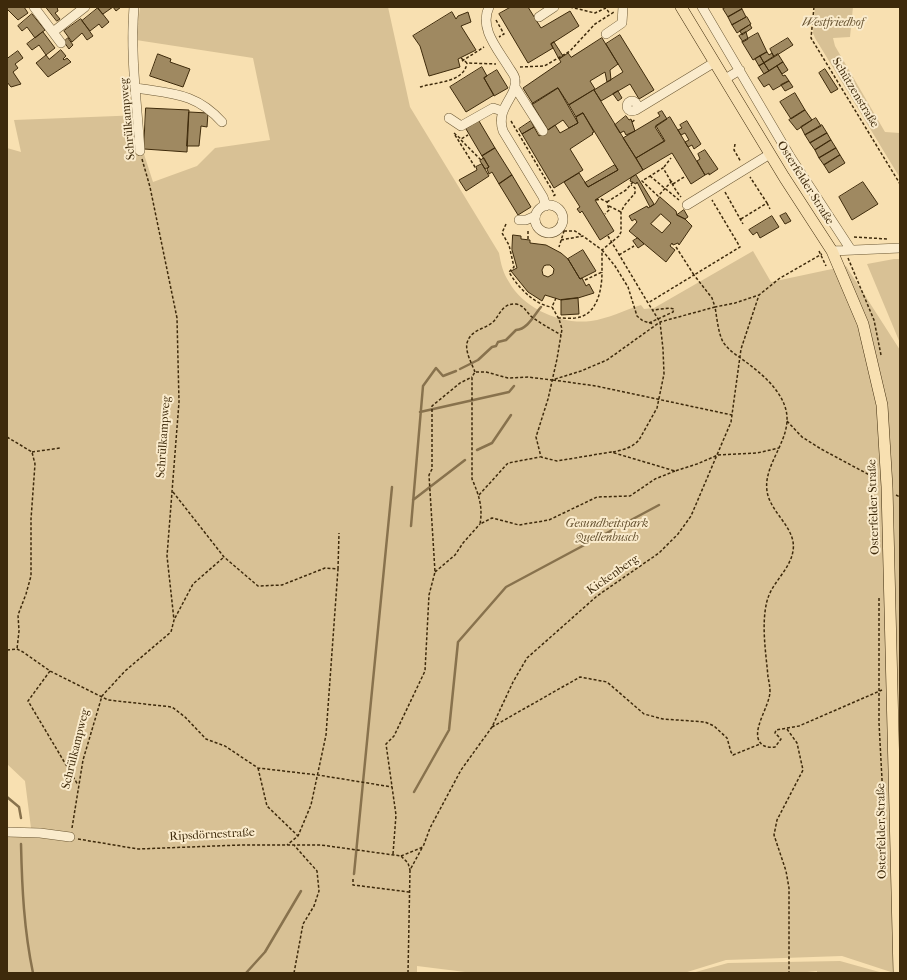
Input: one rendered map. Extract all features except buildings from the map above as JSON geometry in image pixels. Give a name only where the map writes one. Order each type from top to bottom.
[{"type":"main road","name":"Osterfelder Straße","points":[[681,7],[770,154],[826,253],[863,324],[882,405],[887,487],[899,973]]},
{"type":"street","points":[[34,7],[61,43]]},
{"type":"street","points":[[53,32],[85,7]]},
{"type":"street","name":"Schrülkampweg","points":[[134,7],[132,41],[140,151]]},
{"type":"street","points":[[489,7],[485,24],[492,40],[516,78],[515,87],[502,111],[500,124],[502,132],[545,204],[554,207],[562,215],[562,230],[550,233],[543,232],[535,223],[535,216],[539,209],[545,204]]},
{"type":"street","points":[[539,17],[554,7]]},
{"type":"street","name":"Osterfelder Straße","points":[[702,7],[791,158],[851,250]]},
{"type":"street","points":[[606,34],[622,23],[620,9]]},
{"type":"street","points":[[639,107],[714,62]]},
{"type":"street","points":[[725,79],[740,70]]},
{"type":"street","points":[[515,87],[543,131]]},
{"type":"street","points":[[136,88],[185,95],[211,110],[222,122]]},
{"type":"street","points":[[449,118],[461,126],[493,108],[502,111]]},
{"type":"street","points":[[687,205],[721,186],[770,154]]},
{"type":"street","points":[[519,220],[526,220],[535,216]]},
{"type":"street","points":[[826,253],[851,250],[900,248]]},
{"type":"street","points":[[7,832],[40,833],[70,837]]},
{"type":"path","points":[[570,7],[595,13],[606,8],[610,14]]},
{"type":"path","name":"Schützenstraße","points":[[814,7],[811,38],[900,184]]},
{"type":"path","points":[[461,58],[467,63],[544,66],[570,51],[594,24],[620,9]]},
{"type":"path","points":[[420,87],[454,78],[466,68],[467,63]]},
{"type":"path","points":[[502,111],[510,120],[555,194],[545,204]]},
{"type":"path","points":[[456,135],[475,167],[477,166]]},
{"type":"path","points":[[461,139],[481,160]]},
{"type":"path","points":[[735,144],[734,150],[770,209]]},
{"type":"path","name":"Schrülkampweg","points":[[70,837],[83,760],[102,696],[125,671],[171,632],[174,620],[167,556],[179,402],[177,318],[150,187],[140,151]]},
{"type":"path","points":[[672,158],[663,168],[642,181],[658,196],[672,181]]},
{"type":"path","points":[[663,168],[674,184],[678,194],[687,205]]},
{"type":"path","points":[[650,176],[687,205]]},
{"type":"path","points":[[674,184],[684,177]]},
{"type":"path","points":[[607,202],[633,182]]},
{"type":"path","points":[[602,250],[612,244],[621,232],[621,212],[635,193],[635,188],[631,185]]},
{"type":"path","points":[[721,186],[743,224]]},
{"type":"path","points":[[648,303],[740,247],[708,193]]},
{"type":"path","points":[[596,200],[600,199],[607,202],[609,206],[608,213],[605,214]]},
{"type":"path","points":[[741,219],[767,203]]},
{"type":"path","points":[[609,206],[621,212]]},
{"type":"path","points":[[506,224],[502,233],[509,245],[514,268],[509,272],[525,292],[544,305],[552,307],[561,326],[558,359],[548,399],[536,437],[541,457]]},
{"type":"path","points":[[559,247],[562,230],[575,231],[602,250],[628,286],[637,316],[641,320],[654,324]]},
{"type":"path","points":[[561,240],[583,236]]},
{"type":"path","points":[[479,495],[508,463],[541,457],[557,461],[611,452],[635,444],[651,420],[659,399],[664,366],[660,322],[608,236]]},
{"type":"path","points":[[619,255],[634,246]]},
{"type":"path","points":[[676,247],[694,275],[712,298],[723,342],[770,383],[779,395],[786,412],[787,421],[779,448],[768,476],[767,492],[774,509],[792,535],[794,544],[792,559],[771,591],[766,609],[765,634],[770,691],[758,731],[761,743],[768,747],[775,747],[781,739],[775,734],[775,731],[799,726],[879,691],[892,687]]},
{"type":"path","points":[[558,318],[580,317],[588,313],[596,304],[600,292],[602,250]]},
{"type":"path","points":[[552,380],[581,371],[607,360],[654,324],[735,303],[759,295],[780,278],[826,253],[828,269]]},
{"type":"path","points":[[585,280],[602,272]]},
{"type":"path","name":"Kickenberg","points":[[410,870],[423,847],[430,828],[461,770],[492,727],[522,666],[535,650],[597,596],[659,553],[678,534],[691,516],[718,455],[733,415],[744,338],[759,295]]},
{"type":"path","points":[[552,307],[556,298]]},
{"type":"path","points":[[393,854],[396,815],[386,744],[394,736],[425,671],[429,595],[435,572],[431,486],[429,475],[432,469],[432,406],[460,383],[472,377],[475,372],[467,347],[471,334],[494,321],[499,312],[510,305],[516,304],[526,308],[531,316],[561,335]]},
{"type":"path","points":[[650,323],[672,312],[673,309],[653,310]]},
{"type":"path","points":[[475,372],[486,372],[508,378],[528,377],[596,386],[733,415]]},
{"type":"path","points":[[472,377],[472,480],[479,495],[482,512],[480,524]]},
{"type":"path","points":[[787,421],[802,436],[821,449],[879,480],[879,473]]},
{"type":"path","points":[[7,437],[32,452],[60,448]]},
{"type":"path","points":[[435,572],[455,554],[463,542],[480,524],[492,518],[519,525],[549,520],[598,497],[630,496],[655,479],[675,470],[697,464],[718,455],[756,453],[779,448]]},
{"type":"path","points":[[17,649],[19,631],[18,615],[29,587],[31,576],[31,512],[35,464],[32,452]]},
{"type":"path","points":[[611,452],[675,470]]},
{"type":"path","points":[[173,492],[224,557],[258,586],[282,585],[326,568],[338,569]]},
{"type":"path","points":[[287,845],[298,836],[312,805],[326,735],[338,569],[339,533]]},
{"type":"path","points":[[174,620],[193,584],[224,557]]},
{"type":"path","points":[[879,590],[879,691],[885,840]]},
{"type":"path","points":[[7,650],[17,649],[30,656],[50,671],[108,700],[172,707],[185,717],[206,739],[225,746],[258,768],[318,775],[392,787]]},
{"type":"path","points":[[50,671],[28,701],[78,785]]},
{"type":"path","points":[[492,727],[580,677],[607,682],[644,714],[663,719],[705,722],[714,726],[727,738],[733,755],[761,743]]},
{"type":"path","points":[[786,728],[797,742],[803,770],[780,814],[774,835],[786,871],[789,888],[789,973]]},
{"type":"path","points":[[258,768],[267,806],[298,836]]},
{"type":"path","name":"Ripsdörnestraße","points":[[70,837],[138,849],[234,845],[294,845],[321,846],[388,853],[401,856]]},
{"type":"path","points":[[294,845],[317,871],[319,891],[314,906],[303,924],[294,973]]},
{"type":"path","points":[[408,973],[410,870],[408,863],[401,856],[423,847]]},
{"type":"path","points":[[353,879],[353,885],[409,892]]},
{"type":"green space","name":"Gesundheitspark Quellenbusch","points":[[140,7],[388,7],[410,107],[499,253],[501,265],[509,282],[524,300],[556,318],[580,322],[591,321],[641,305],[644,309],[654,308],[753,251],[771,282],[846,266],[900,350],[900,973],[894,973],[842,956],[726,960],[684,973],[473,973],[417,966],[417,973],[7,973],[7,836],[32,836],[25,781],[7,764],[7,148],[21,152],[14,120],[142,115],[142,148],[153,182],[197,166],[215,148],[270,140],[253,58],[136,40]]},
{"type":"green space","name":"Westfriedhof","points":[[815,7],[853,7],[850,37],[833,38],[835,46],[885,132],[900,133],[900,178],[815,38],[813,33]]},
{"type":"green space","points":[[900,259],[900,343],[867,264]]},
{"type":"green space","points":[[840,961],[883,973],[817,973],[817,971],[797,973],[692,973],[728,963]]},
{"type":"waterway","points":[[460,369],[478,360],[492,347],[496,346],[498,342],[506,340],[516,330],[524,327],[541,307]]},
{"type":"waterway","points":[[411,526],[423,386],[436,368],[443,376],[456,371]]},
{"type":"waterway","points":[[420,412],[509,392],[514,386]]},
{"type":"waterway","points":[[477,450],[492,443],[511,415]]},
{"type":"waterway","points":[[413,500],[465,460]]},
{"type":"waterway","points":[[354,874],[392,487]]},
{"type":"waterway","points":[[414,792],[449,730],[458,642],[506,587],[659,505]]},
{"type":"waterway","points":[[7,797],[19,807],[21,818]]},
{"type":"waterway","points":[[21,844],[24,909],[27,941],[33,973]]},
{"type":"waterway","points":[[246,973],[265,952],[301,891]]}]
